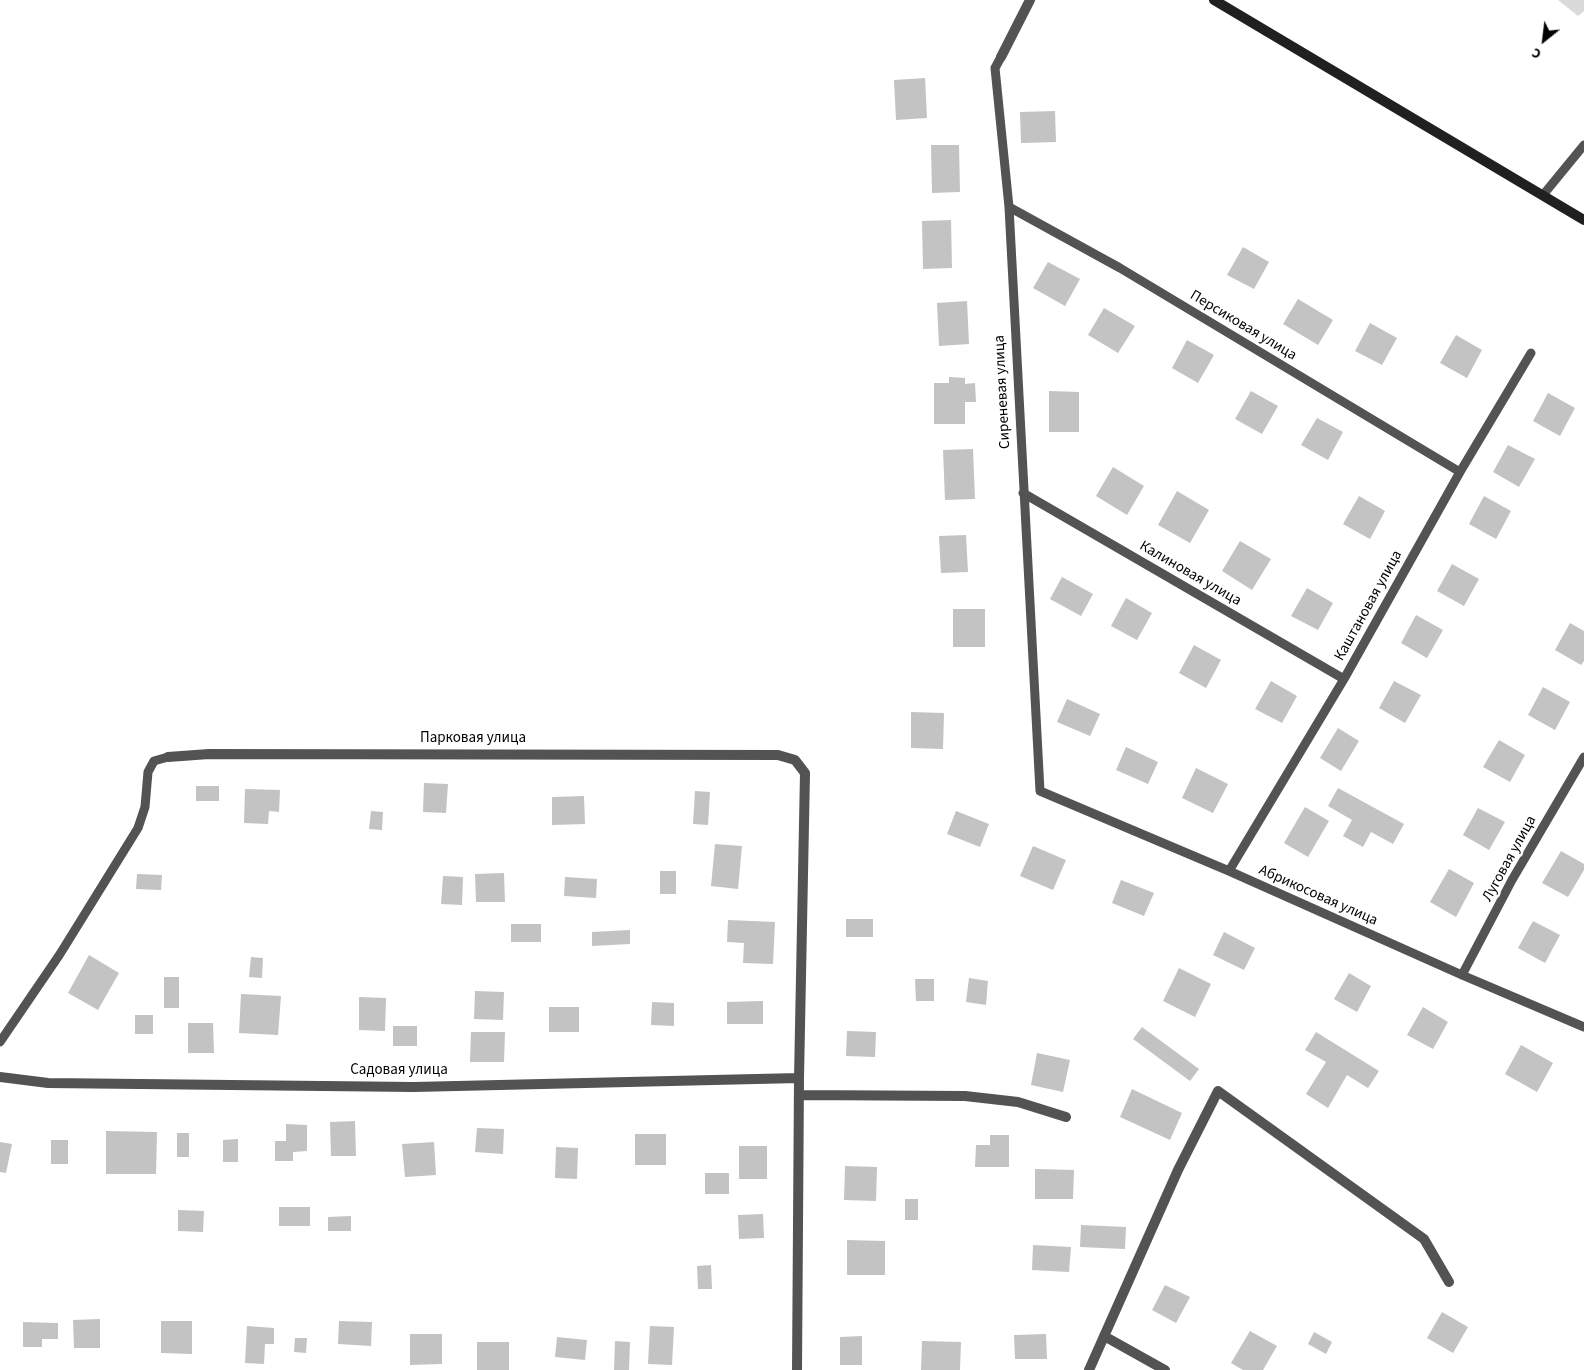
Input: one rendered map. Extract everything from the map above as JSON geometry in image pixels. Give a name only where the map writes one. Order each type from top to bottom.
[{"type":"main road","points":[[1214,0],[1584,220]]},
{"type":"street","name":"Сиреневая улица","points":[[1001,57],[1030,0]]},
{"type":"street","name":"Парковая улица","points":[[168,757],[209,754],[778,755],[795,760],[805,773],[799,1078]]},
{"type":"street","name":"Садовая улица","points":[[0,1077],[48,1083],[405,1087],[799,1078]]},
{"type":"street","points":[[797,1370],[799,1078]]},
{"type":"street","points":[[1089,1370],[1178,1170],[1218,1091],[1424,1239],[1449,1282]]},
{"type":"street","points":[[799,1094],[965,1096],[1018,1102],[1066,1117]]},
{"type":"street","points":[[1104,1336],[1165,1370]]},
{"type":"lane","name":"Сиреневая улица","points":[[1001,57],[995,68],[1008,207],[1040,791]]},
{"type":"lane","points":[[1543,195],[1584,145]]},
{"type":"lane","name":"Персиковая улица","points":[[1008,207],[1120,268],[1460,472]]},
{"type":"lane","name":"Каштановая улица","points":[[1229,871],[1344,679],[1460,472],[1531,353]]},
{"type":"lane","name":"Калиновая улица","points":[[1023,493],[1344,679]]},
{"type":"lane","points":[[0,1042],[60,954],[138,828],[145,806],[148,772],[154,762],[168,757]]},
{"type":"lane","name":"Луговая улица","points":[[1462,976],[1512,880],[1584,757]]},
{"type":"lane","name":"Абрикосовая улица","points":[[1040,791],[1229,871],[1462,976],[1584,1027]]},
{"type":"shaded area","points":[[1558,0],[1584,0],[1584,11],[1578,16]]},
{"type":"building","points":[[925,78],[927,118],[896,120],[894,80]]},
{"type":"building","points":[[1055,111],[1056,142],[1021,143],[1020,112]]},
{"type":"building","points":[[931,145],[959,145],[960,192],[932,193]]},
{"type":"building","points":[[951,220],[952,268],[923,269],[922,221]]},
{"type":"building","points":[[1243,247],[1269,262],[1254,289],[1227,275]]},
{"type":"building","points":[[1048,262],[1080,279],[1065,306],[1033,288]]},
{"type":"building","points":[[1298,299],[1333,320],[1318,345],[1283,324]]},
{"type":"building","points":[[967,301],[969,344],[939,346],[937,303]]},
{"type":"building","points":[[1104,308],[1135,326],[1118,353],[1088,335]]},
{"type":"building","points":[[1370,323],[1397,338],[1382,365],[1355,351]]},
{"type":"building","points":[[1456,335],[1482,350],[1467,378],[1440,363]]},
{"type":"building","points":[[1187,340],[1214,355],[1198,383],[1172,368]]},
{"type":"building","points":[[949,377],[965,378],[965,384],[975,383],[976,402],[965,402],[965,424],[934,424],[934,383],[949,383]]},
{"type":"building","points":[[1049,391],[1079,392],[1079,432],[1049,432]]},
{"type":"building","points":[[1251,391],[1278,406],[1262,434],[1235,419]]},
{"type":"building","points":[[1548,393],[1575,408],[1560,436],[1533,421]]},
{"type":"building","points":[[1317,418],[1343,432],[1328,460],[1301,445]]},
{"type":"building","points":[[1508,445],[1535,459],[1519,487],[1493,472]]},
{"type":"building","points":[[973,449],[975,499],[945,500],[943,450]]},
{"type":"building","points":[[1113,467],[1144,486],[1127,515],[1096,496]]},
{"type":"building","points":[[1177,491],[1209,510],[1190,543],[1158,525]]},
{"type":"building","points":[[1359,496],[1385,511],[1370,539],[1343,524]]},
{"type":"building","points":[[1484,496],[1511,511],[1496,539],[1469,524]]},
{"type":"building","points":[[966,535],[968,572],[941,573],[939,536]]},
{"type":"building","points":[[1240,541],[1271,559],[1252,590],[1222,571]]},
{"type":"building","points":[[1452,564],[1479,579],[1464,606],[1437,591]]},
{"type":"building","points":[[1062,577],[1093,594],[1081,616],[1050,599]]},
{"type":"building","points":[[1307,588],[1333,603],[1318,630],[1291,616]]},
{"type":"building","points":[[1126,598],[1152,613],[1137,640],[1111,626]]},
{"type":"building","points":[[953,609],[985,609],[985,647],[953,647]]},
{"type":"building","points":[[1416,615],[1443,630],[1427,658],[1401,643]]},
{"type":"building","points":[[1570,623],[1584,631],[1584,661],[1581,665],[1555,650]]},
{"type":"building","points":[[1194,645],[1221,660],[1206,688],[1179,673]]},
{"type":"building","points":[[1271,681],[1297,696],[1282,723],[1255,709]]},
{"type":"building","points":[[1394,681],[1421,695],[1405,723],[1379,708]]},
{"type":"building","points":[[1543,687],[1570,702],[1555,730],[1528,715]]},
{"type":"building","points":[[1067,699],[1100,714],[1090,736],[1057,722]]},
{"type":"building","points":[[911,712],[944,713],[943,749],[911,748]]},
{"type":"building","points":[[1338,728],[1359,741],[1341,771],[1320,758]]},
{"type":"building","points":[[1499,740],[1525,755],[1510,782],[1483,767]]},
{"type":"building","points":[[1126,747],[1158,762],[1148,784],[1116,770]]},
{"type":"building","points":[[1196,768],[1228,784],[1213,813],[1182,798]]},
{"type":"building","points":[[424,783],[448,784],[446,813],[423,812]]},
{"type":"building","points":[[196,786],[219,786],[219,801],[196,801]]},
{"type":"building","points":[[1338,788],[1404,824],[1393,844],[1371,832],[1363,847],[1343,836],[1352,820],[1328,806]]},
{"type":"building","points":[[245,789],[280,790],[279,812],[269,811],[268,824],[244,823]]},
{"type":"building","points":[[695,791],[710,792],[708,825],[693,824]]},
{"type":"building","points":[[584,796],[585,824],[552,825],[552,797]]},
{"type":"building","points":[[1305,807],[1329,821],[1308,857],[1284,843]]},
{"type":"building","points":[[1478,808],[1505,822],[1489,850],[1463,835]]},
{"type":"building","points":[[371,811],[383,812],[382,830],[369,829]]},
{"type":"building","points":[[956,811],[989,824],[980,847],[947,834]]},
{"type":"building","points":[[715,844],[742,846],[738,889],[711,886]]},
{"type":"building","points":[[1033,846],[1066,860],[1053,890],[1020,876]]},
{"type":"building","points":[[1561,851],[1584,864],[1584,870],[1568,897],[1542,883]]},
{"type":"building","points":[[1449,869],[1474,883],[1456,917],[1430,902]]},
{"type":"building","points":[[660,871],[676,871],[676,894],[660,894]]},
{"type":"building","points":[[504,873],[505,902],[476,902],[475,874]]},
{"type":"building","points":[[137,874],[162,875],[161,890],[136,889]]},
{"type":"building","points":[[443,876],[463,877],[462,905],[441,904]]},
{"type":"building","points":[[565,877],[597,879],[596,898],[564,896]]},
{"type":"building","points":[[1121,880],[1154,893],[1144,916],[1112,903]]},
{"type":"building","points":[[846,919],[873,919],[873,937],[846,937]]},
{"type":"building","points":[[728,920],[775,922],[773,964],[743,963],[744,943],[727,942]]},
{"type":"building","points":[[1533,921],[1560,935],[1545,963],[1518,948]]},
{"type":"building","points":[[511,924],[541,924],[541,942],[511,942]]},
{"type":"building","points":[[630,930],[630,944],[592,946],[592,932]]},
{"type":"building","points":[[1224,932],[1255,948],[1244,970],[1213,955]]},
{"type":"building","points":[[89,955],[119,973],[98,1010],[68,993]]},
{"type":"building","points":[[251,957],[263,958],[262,978],[249,977]]},
{"type":"building","points":[[1179,968],[1211,984],[1195,1017],[1163,1001]]},
{"type":"building","points":[[1349,973],[1371,986],[1357,1012],[1334,999]]},
{"type":"building","points":[[164,977],[179,977],[179,1008],[164,1008]]},
{"type":"building","points":[[969,978],[988,981],[986,1005],[966,1002]]},
{"type":"building","points":[[915,979],[934,979],[934,1001],[916,1001]]},
{"type":"building","points":[[475,991],[504,992],[503,1020],[474,1019]]},
{"type":"building","points":[[241,994],[281,996],[278,1035],[239,1033]]},
{"type":"building","points":[[359,997],[386,998],[385,1031],[359,1030]]},
{"type":"building","points":[[763,1001],[763,1024],[727,1024],[727,1002]]},
{"type":"building","points":[[652,1002],[674,1003],[674,1026],[651,1025]]},
{"type":"building","points":[[549,1007],[579,1007],[579,1032],[549,1032]]},
{"type":"building","points":[[1423,1007],[1448,1022],[1433,1049],[1407,1035]]},
{"type":"building","points":[[135,1015],[153,1015],[153,1034],[135,1034]]},
{"type":"building","points":[[188,1023],[213,1023],[214,1053],[188,1053]]},
{"type":"building","points":[[393,1026],[417,1026],[417,1046],[393,1046]]},
{"type":"building","points":[[1142,1027],[1199,1069],[1190,1081],[1133,1039]]},
{"type":"building","points":[[847,1031],[876,1032],[875,1057],[846,1056]]},
{"type":"building","points":[[471,1032],[505,1032],[504,1062],[470,1062]]},
{"type":"building","points":[[1316,1032],[1379,1071],[1368,1088],[1347,1075],[1328,1108],[1306,1094],[1326,1062],[1305,1050]]},
{"type":"building","points":[[1521,1045],[1553,1063],[1537,1092],[1505,1074]]},
{"type":"building","points":[[1037,1053],[1070,1060],[1063,1092],[1031,1085]]},
{"type":"building","points":[[1132,1089],[1182,1113],[1170,1140],[1120,1117]]},
{"type":"building","points":[[355,1121],[356,1156],[331,1156],[330,1122]]},
{"type":"building","points":[[286,1124],[307,1125],[307,1151],[293,1152],[293,1161],[275,1161],[275,1141],[286,1141]]},
{"type":"building","points":[[477,1128],[504,1129],[503,1154],[475,1152]]},
{"type":"building","points":[[106,1131],[157,1132],[156,1174],[106,1174]]},
{"type":"building","points":[[177,1133],[189,1133],[189,1157],[177,1157]]},
{"type":"building","points":[[635,1134],[666,1134],[666,1165],[635,1165]]},
{"type":"building","points":[[990,1135],[1009,1135],[1009,1167],[975,1167],[976,1145],[990,1145]]},
{"type":"building","points":[[238,1139],[238,1162],[223,1162],[223,1140]]},
{"type":"building","points":[[51,1140],[68,1140],[68,1164],[51,1164]]},
{"type":"building","points":[[0,1142],[12,1144],[6,1173],[0,1172]]},
{"type":"building","points":[[434,1142],[436,1175],[405,1177],[402,1144]]},
{"type":"building","points":[[739,1146],[767,1146],[767,1179],[739,1179]]},
{"type":"building","points":[[556,1147],[578,1148],[577,1179],[555,1178]]},
{"type":"building","points":[[845,1166],[877,1167],[876,1201],[844,1200]]},
{"type":"building","points":[[1035,1169],[1074,1170],[1073,1199],[1035,1199]]},
{"type":"building","points":[[705,1173],[729,1173],[729,1194],[705,1194]]},
{"type":"building","points":[[905,1199],[918,1199],[918,1220],[905,1220]]},
{"type":"building","points":[[279,1207],[310,1207],[310,1226],[279,1226]]},
{"type":"building","points":[[178,1210],[204,1211],[203,1232],[178,1231]]},
{"type":"building","points":[[763,1214],[764,1238],[739,1239],[738,1215]]},
{"type":"building","points":[[351,1216],[351,1231],[328,1231],[328,1217]]},
{"type":"building","points":[[1081,1225],[1126,1227],[1125,1249],[1080,1247]]},
{"type":"building","points":[[847,1240],[885,1241],[885,1275],[847,1275]]},
{"type":"building","points":[[1033,1245],[1071,1247],[1069,1272],[1032,1270]]},
{"type":"building","points":[[711,1265],[712,1289],[698,1289],[697,1266]]},
{"type":"building","points":[[1165,1285],[1190,1297],[1176,1323],[1152,1310]]},
{"type":"building","points":[[1442,1312],[1468,1327],[1453,1353],[1427,1338]]},
{"type":"building","points":[[100,1319],[100,1348],[74,1348],[73,1320]]},
{"type":"building","points":[[161,1321],[192,1321],[192,1354],[161,1353]]},
{"type":"building","points":[[339,1321],[372,1322],[371,1346],[338,1344]]},
{"type":"building","points":[[23,1322],[58,1323],[58,1339],[42,1339],[42,1347],[23,1347]]},
{"type":"building","points":[[247,1326],[274,1328],[274,1344],[265,1344],[264,1364],[245,1363]]},
{"type":"building","points":[[650,1326],[674,1327],[672,1365],[648,1364]]},
{"type":"building","points":[[1250,1331],[1277,1346],[1263,1370],[1243,1370],[1231,1363]]},
{"type":"building","points":[[1314,1332],[1332,1342],[1326,1354],[1308,1344]]},
{"type":"building","points":[[410,1334],[442,1334],[442,1364],[410,1365]]},
{"type":"building","points":[[1046,1334],[1047,1359],[1015,1359],[1014,1335]]},
{"type":"building","points":[[862,1336],[862,1365],[840,1365],[840,1337]]},
{"type":"building","points":[[557,1337],[587,1340],[585,1360],[555,1357]]},
{"type":"building","points":[[295,1338],[307,1338],[306,1353],[294,1352]]},
{"type":"building","points":[[615,1341],[630,1342],[629,1370],[614,1370]]},
{"type":"building","points":[[922,1341],[961,1342],[960,1370],[921,1370]]},
{"type":"building","points":[[477,1342],[509,1342],[509,1370],[477,1370]]}]
